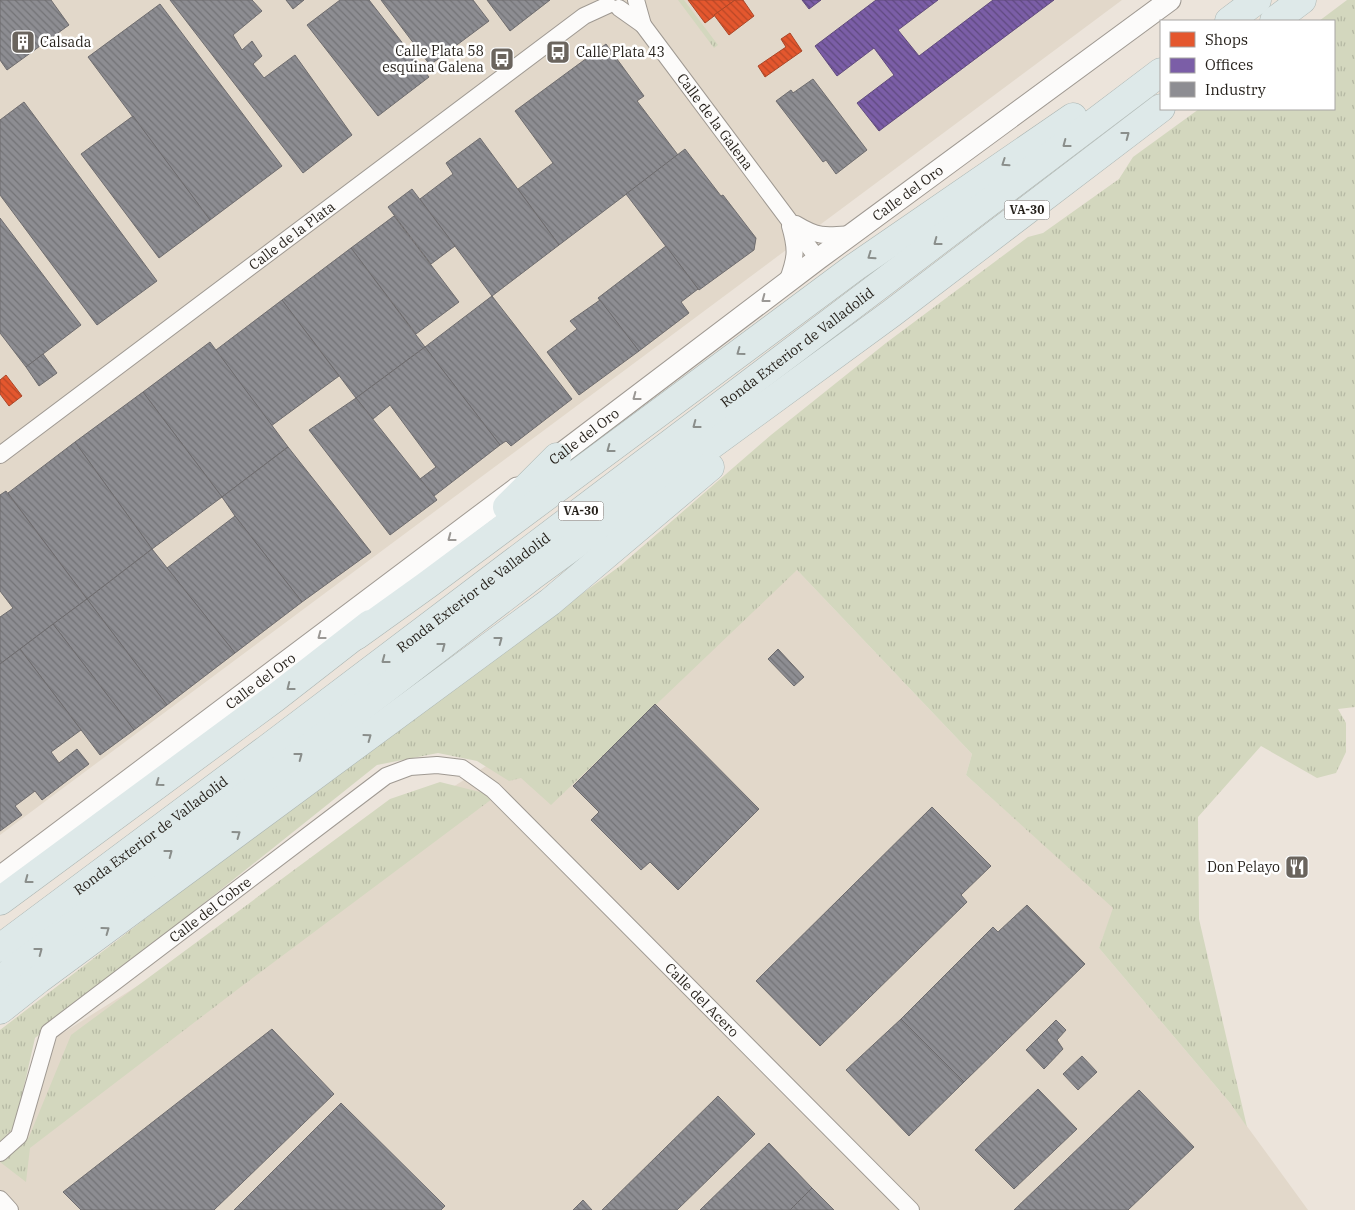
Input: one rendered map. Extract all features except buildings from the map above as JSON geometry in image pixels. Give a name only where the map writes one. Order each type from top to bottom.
[{"type":"highway","points":[[1230,20],[1257,0]]},
{"type":"highway","points":[[1275,20],[1302,0]]},
{"type":"highway","points":[[0,901],[855,267],[1160,59]]},
{"type":"highway","name":"Ronda Exterior de Valladolid","points":[[0,948],[315,713],[1160,73]]},
{"type":"highway","name":"Ronda Exterior de Valladolid","points":[[0,980],[536,574],[892,313],[1160,109]]},
{"type":"highway","points":[[0,1010],[39,979],[550,602],[892,313]]},
{"type":"highway","points":[[356,636],[469,543],[558,457]]},
{"type":"street","name":"Calle del Oro","points":[[0,877],[326,633],[787,282],[1170,0]]},
{"type":"street","name":"Calle de la Galena","points":[[616,2],[643,25],[818,259]]},
{"type":"street","name":"Calle de la Plata","points":[[0,455],[584,16],[616,2]]},
{"type":"street","name":"Calle de la Galena","points":[[788,219],[813,234],[825,236],[852,234]]},
{"type":"street","name":"Calle de la Galena","points":[[787,282],[795,262],[795,243],[788,219]]},
{"type":"street","name":"Calle del Cobre","points":[[0,1153],[19,1136],[49,1032],[386,776],[410,767],[437,765],[462,768],[493,790]]},
{"type":"street","name":"Calle del Acero","points":[[493,790],[910,1210]]},
{"type":"street","points":[[0,1199],[10,1210]]},
{"type":"shaded area","points":[[0,0],[1122,0],[0,835]]},
{"type":"shaded area","points":[[797,570],[972,754],[966,775],[1114,908],[1099,948],[1230,1103],[1308,1210],[0,1210],[0,1142],[15,1126],[58,1036]]},
{"type":"green space","points":[[678,0],[684,0],[718,45],[714,48]]},
{"type":"green space","points":[[1347,0],[1355,0],[1355,707],[1338,709],[1346,723],[1346,752],[1336,773],[1317,778],[1261,746],[1198,817],[1199,919],[1247,1127],[1230,1103],[1099,948],[1113,908],[966,775],[972,754],[797,570],[551,805],[521,778],[509,781],[477,761],[438,753],[377,765],[35,1038],[15,1126],[0,1142],[0,1030],[345,766],[620,566],[771,435],[886,343],[1028,237],[1043,233],[1119,179],[1133,157],[1198,110],[1335,110],[1335,20],[1320,20]]},
{"type":"green space","points":[[440,782],[496,796],[30,1148],[26,1182],[0,1162],[29,1137],[71,1035],[390,799]]},
{"type":"place","name":"Calsada","points":[[23,42]]},
{"type":"place","name":"Calle Plata 43","points":[[558,52]]},
{"type":"place","name":"Calle Plata 58 esquina Galena","points":[[502,59]]},
{"type":"place","name":"Don Pelayo","points":[[1297,867]]}]
